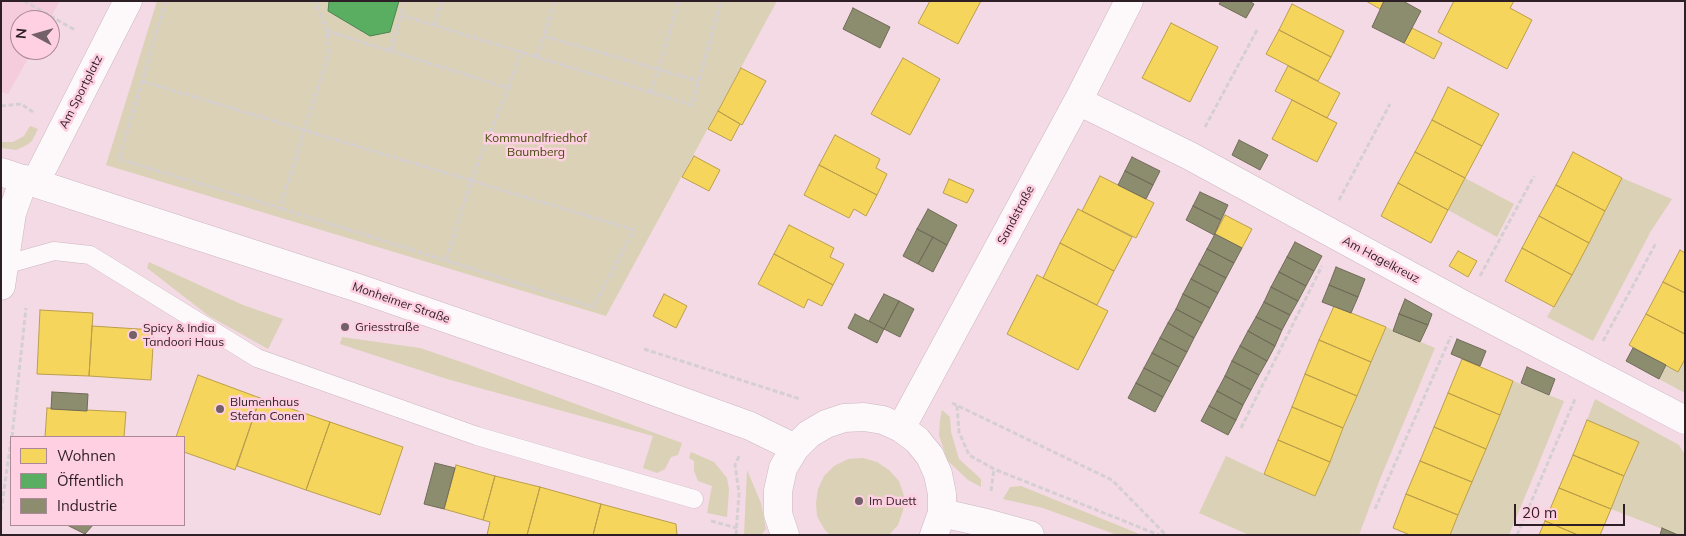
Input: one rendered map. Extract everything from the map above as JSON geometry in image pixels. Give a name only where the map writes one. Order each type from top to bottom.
[{"type":"street","name":"Am Sportplatz","points":[[20,178],[104,46],[128,1]]},
{"type":"street","name":"Sandstraße","points":[[901,428],[1078,100],[1129,1]]},
{"type":"street","name":"Am Hagelkreuz","points":[[1078,100],[1190,156],[1464,305],[1685,420]]},
{"type":"street","points":[[2,276],[12,213],[20,178]]},
{"type":"street","name":"Monheimer Straße","points":[[20,178],[355,287],[590,368],[750,426],[795,448]]},
{"type":"street","points":[[785,535],[778,514],[778,491],[783,468],[795,448],[809,434],[826,424],[844,418],[864,417],[883,420],[901,428],[918,440],[930,456],[938,474],[942,494],[938,524],[986,523],[1030,535]]},
{"type":"lane","points":[[2,276],[54,251],[90,255],[257,358],[477,436],[694,499]]},
{"type":"path","points":[[24,1],[104,46]]},
{"type":"path","points":[[142,81],[634,230],[593,307],[119,159],[142,81],[166,1]]},
{"type":"path","points":[[280,208],[329,52],[327,31],[316,1]]},
{"type":"path","points":[[391,50],[405,1]]},
{"type":"path","points":[[434,26],[442,1]]},
{"type":"path","points":[[537,58],[555,1]]},
{"type":"path","points":[[651,92],[679,1]]},
{"type":"path","points":[[401,15],[692,105],[721,1]]},
{"type":"path","points":[[1190,156],[1257,30]]},
{"type":"path","points":[[327,31],[508,88]]},
{"type":"path","points":[[544,36],[698,81]]},
{"type":"path","points":[[446,260],[471,181],[521,52]]},
{"type":"path","points":[[1241,428],[1390,104]]},
{"type":"path","points":[[1375,509],[1464,305],[1534,176]]},
{"type":"path","points":[[1517,535],[1587,370],[1656,243]]},
{"type":"path","points":[[1159,535],[994,469],[969,455],[960,432],[957,405],[1112,480],[1166,535]]},
{"type":"path","points":[[1,511],[10,448]]},
{"type":"path","points":[[735,466],[739,493],[736,535]]},
{"type":"shaded area","points":[[1,1],[60,1],[55,10],[10,10],[10,60],[27,60],[8,94],[1,92]]},
{"type":"green space","name":"Kommunalfriedhof Baumberg","points":[[157,1],[777,1],[606,316],[106,165]]},
{"type":"green space","points":[[30,126],[38,129],[32,141],[27,145],[16,150],[1,148],[1,142],[13,142],[24,136]]},
{"type":"green space","points":[[1465,178],[1514,204],[1497,237],[1448,210]]},
{"type":"green space","points":[[1622,178],[1672,199],[1651,231],[1593,341],[1547,317],[1572,275]]},
{"type":"green space","points":[[149,262],[243,305],[283,319],[268,349],[209,316],[147,268]]},
{"type":"green space","points":[[1386,327],[1435,348],[1380,479],[1359,535],[1249,535],[1199,513],[1226,456],[1315,496]]},
{"type":"green space","points":[[342,337],[420,348],[682,443],[678,455],[671,457],[665,469],[657,473],[643,468],[653,436],[447,379],[340,344]]},
{"type":"green space","points":[[1685,359],[1685,393],[1659,379],[1666,365]]},
{"type":"green space","points":[[1513,381],[1564,401],[1536,470],[1509,535],[1450,535]]},
{"type":"green space","points":[[1595,399],[1679,445],[1685,455],[1685,535],[1678,535],[1611,509],[1639,442],[1587,420]]},
{"type":"green space","points":[[942,410],[950,417],[951,432],[959,459],[981,479],[981,487],[968,480],[947,460],[939,435]]},
{"type":"green space","points":[[691,452],[714,462],[727,478],[729,490],[727,517],[707,513],[712,486],[698,481],[694,471],[694,461],[689,458]]},
{"type":"green space","points":[[863,458],[877,462],[889,470],[899,481],[904,496],[903,511],[898,525],[889,535],[830,535],[824,529],[817,516],[818,489],[824,476],[834,466],[848,459]]},
{"type":"green space","points":[[747,470],[761,503],[766,529],[761,535],[744,535]]},
{"type":"green space","points":[[1021,486],[1142,535],[1117,535],[1043,508],[1003,499],[1010,487]]},
{"type":"building: Wohnen","points":[[930,1],[981,1],[958,44],[918,23]]},
{"type":"building: Wohnen","points":[[1366,1],[1384,1],[1380,9]]},
{"type":"building: Wohnen","points":[[1454,1],[1514,1],[1510,8],[1532,20],[1507,69],[1438,32]]},
{"type":"building: Wohnen","points":[[1292,4],[1344,31],[1331,57],[1279,30]]},
{"type":"building: Wohnen","points":[[1171,23],[1218,47],[1190,102],[1142,78]]},
{"type":"building: Wohnen","points":[[1412,28],[1442,43],[1434,59],[1404,43]]},
{"type":"building: Wohnen","points":[[1279,30],[1331,57],[1318,81],[1266,54]]},
{"type":"building: Wohnen","points":[[903,58],[940,79],[910,135],[871,114]]},
{"type":"building: Wohnen","points":[[1288,66],[1340,93],[1327,118],[1275,91]]},
{"type":"building: Wohnen","points":[[741,68],[766,81],[742,125],[718,111]]},
{"type":"building: Wohnen","points":[[1448,87],[1499,114],[1482,146],[1432,120]]},
{"type":"building: Wohnen","points":[[1292,100],[1337,123],[1317,162],[1272,139]]},
{"type":"building: Wohnen","points":[[718,111],[740,124],[731,141],[708,129]]},
{"type":"building: Wohnen","points":[[1432,120],[1482,146],[1465,178],[1415,152]]},
{"type":"building: Wohnen","points":[[835,135],[880,159],[876,168],[887,174],[877,195],[819,165]]},
{"type":"building: Wohnen","points":[[1415,152],[1465,178],[1448,210],[1398,183]]},
{"type":"building: Wohnen","points":[[1573,152],[1622,178],[1605,211],[1556,185]]},
{"type":"building: Wohnen","points":[[694,156],[720,170],[709,191],[682,177]]},
{"type":"building: Wohnen","points":[[819,165],[877,195],[866,216],[854,209],[849,218],[804,195]]},
{"type":"building: Wohnen","points":[[1100,176],[1154,203],[1136,238],[1082,211]]},
{"type":"building: Wohnen","points":[[949,179],[974,190],[967,203],[943,193]]},
{"type":"building: Wohnen","points":[[1398,183],[1448,210],[1431,243],[1381,216]]},
{"type":"building: Wohnen","points":[[1556,185],[1605,211],[1589,243],[1539,216]]},
{"type":"building: Wohnen","points":[[1078,209],[1132,237],[1114,271],[1060,243]]},
{"type":"building: Wohnen","points":[[1225,215],[1252,229],[1242,248],[1215,234]]},
{"type":"building: Wohnen","points":[[1539,216],[1589,243],[1572,275],[1522,248]]},
{"type":"building: Wohnen","points":[[789,225],[834,248],[830,257],[844,264],[833,285],[774,254]]},
{"type":"building: Wohnen","points":[[1060,243],[1114,271],[1097,305],[1043,278]]},
{"type":"building: Wohnen","points":[[1522,248],[1572,275],[1554,307],[1505,281]]},
{"type":"building: Wohnen","points":[[1680,250],[1685,253],[1685,293],[1663,282]]},
{"type":"building: Wohnen","points":[[1458,251],[1477,261],[1468,277],[1449,266]]},
{"type":"building: Wohnen","points":[[774,254],[833,285],[822,306],[808,299],[804,308],[758,284]]},
{"type":"building: Wohnen","points":[[1037,275],[1108,311],[1078,370],[1007,334]]},
{"type":"building: Wohnen","points":[[1663,282],[1685,293],[1685,334],[1646,314]]},
{"type":"building: Wohnen","points":[[664,294],[687,306],[676,328],[653,316]]},
{"type":"building: Wohnen","points":[[1334,306],[1386,327],[1371,362],[1319,340]]},
{"type":"building: Wohnen","points":[[40,310],[93,313],[89,376],[37,374]]},
{"type":"building: Wohnen","points":[[1646,314],[1685,334],[1685,359],[1678,372],[1629,345]]},
{"type":"building: Wohnen","points":[[92,326],[154,330],[151,380],[89,376]]},
{"type":"building: Wohnen","points":[[1319,340],[1371,362],[1357,396],[1305,374]]},
{"type":"building: Wohnen","points":[[1462,359],[1513,381],[1500,415],[1448,393]]},
{"type":"building: Wohnen","points":[[1305,374],[1357,396],[1343,428],[1292,407]]},
{"type":"building: Wohnen","points":[[198,375],[260,398],[235,470],[185,452],[185,436],[176,436]]},
{"type":"building: Wohnen","points":[[1448,393],[1500,415],[1486,449],[1434,427]]},
{"type":"building: Wohnen","points":[[260,398],[330,422],[306,490],[237,466]]},
{"type":"building: Wohnen","points":[[1292,407],[1343,428],[1330,462],[1278,440]]},
{"type":"building: Wohnen","points":[[47,408],[126,412],[124,436],[45,436]]},
{"type":"building: Wohnen","points":[[1587,420],[1639,442],[1624,476],[1573,455]]},
{"type":"building: Wohnen","points":[[330,422],[403,447],[380,515],[306,490]]},
{"type":"building: Wohnen","points":[[1434,427],[1486,449],[1472,482],[1420,461]]},
{"type":"building: Wohnen","points":[[1278,440],[1330,462],[1315,496],[1264,474]]},
{"type":"building: Wohnen","points":[[1573,455],[1624,476],[1611,509],[1559,488]]},
{"type":"building: Wohnen","points":[[1420,461],[1472,482],[1458,515],[1406,494]]},
{"type":"building: Wohnen","points":[[456,465],[495,476],[483,520],[444,509]]},
{"type":"building: Wohnen","points":[[495,476],[540,487],[527,535],[487,535],[490,522],[483,520]]},
{"type":"building: Wohnen","points":[[540,487],[601,504],[593,535],[527,535]]},
{"type":"building: Wohnen","points":[[1559,488],[1611,509],[1600,535],[1578,535],[1545,521]]},
{"type":"building: Wohnen","points":[[1406,494],[1458,515],[1450,535],[1410,535],[1393,528]]},
{"type":"building: Wohnen","points":[[601,504],[676,524],[677,535],[593,535]]},
{"type":"building: Wohnen","points":[[1545,521],[1578,535],[1539,535]]},
{"type":"building: Öffentlich","points":[[326,1],[399,1],[390,32],[370,36],[328,11],[329,2]]},
{"type":"building: Industrie","points":[[1221,1],[1249,1],[1254,4],[1246,18],[1219,4]]},
{"type":"building: Industrie","points":[[1384,1],[1403,1],[1421,11],[1404,43],[1372,27]]},
{"type":"building: Industrie","points":[[853,8],[890,27],[880,48],[843,29]]},
{"type":"building: Industrie","points":[[1239,140],[1268,155],[1260,170],[1232,155]]},
{"type":"building: Industrie","points":[[1132,157],[1160,171],[1153,185],[1125,171]]},
{"type":"building: Industrie","points":[[1125,171],[1153,185],[1146,199],[1118,185]]},
{"type":"building: Industrie","points":[[1200,192],[1228,205],[1221,220],[1193,206]]},
{"type":"building: Industrie","points":[[1193,206],[1221,220],[1214,235],[1186,220]]},
{"type":"building: Industrie","points":[[928,209],[957,225],[947,245],[917,229]]},
{"type":"building: Industrie","points":[[917,229],[933,237],[918,264],[903,256]]},
{"type":"building: Industrie","points":[[1215,234],[1242,248],[1234,263],[1207,249]]},
{"type":"building: Industrie","points":[[933,237],[947,245],[933,272],[918,264]]},
{"type":"building: Industrie","points":[[1295,242],[1322,256],[1314,271],[1287,257]]},
{"type":"building: Industrie","points":[[1207,249],[1234,263],[1226,278],[1199,264]]},
{"type":"building: Industrie","points":[[1287,257],[1314,271],[1306,286],[1279,272]]},
{"type":"building: Industrie","points":[[1199,264],[1226,278],[1218,293],[1191,279]]},
{"type":"building: Industrie","points":[[1336,267],[1365,279],[1358,297],[1329,285]]},
{"type":"building: Industrie","points":[[1279,272],[1306,286],[1298,301],[1271,287]]},
{"type":"building: Industrie","points":[[1191,279],[1218,293],[1210,308],[1183,294]]},
{"type":"building: Industrie","points":[[1329,285],[1358,297],[1351,313],[1322,302]]},
{"type":"building: Industrie","points":[[1271,287],[1298,301],[1290,315],[1264,302]]},
{"type":"building: Industrie","points":[[884,294],[899,301],[884,329],[869,321]]},
{"type":"building: Industrie","points":[[1183,294],[1210,308],[1202,323],[1176,309]]},
{"type":"building: Industrie","points":[[1405,299],[1432,314],[1428,325],[1399,314]]},
{"type":"building: Industrie","points":[[899,301],[914,309],[900,337],[884,329]]},
{"type":"building: Industrie","points":[[1264,302],[1290,315],[1282,330],[1256,317]]},
{"type":"building: Industrie","points":[[1176,309],[1202,323],[1194,338],[1168,323]]},
{"type":"building: Industrie","points":[[855,314],[884,329],[877,343],[848,328]]},
{"type":"building: Industrie","points":[[1399,314],[1428,325],[1420,342],[1393,331]]},
{"type":"building: Industrie","points":[[1256,317],[1282,330],[1275,346],[1248,331]]},
{"type":"building: Industrie","points":[[1168,323],[1194,338],[1187,352],[1160,338]]},
{"type":"building: Industrie","points":[[1248,331],[1275,346],[1267,361],[1240,346]]},
{"type":"building: Industrie","points":[[1160,338],[1187,352],[1179,367],[1152,353]]},
{"type":"building: Industrie","points":[[1457,339],[1486,351],[1480,366],[1451,354]]},
{"type":"building: Industrie","points":[[1240,346],[1267,361],[1259,375],[1232,361]]},
{"type":"building: Industrie","points":[[1633,348],[1666,365],[1659,379],[1626,361]]},
{"type":"building: Industrie","points":[[1152,353],[1179,367],[1171,382],[1144,368]]},
{"type":"building: Industrie","points":[[1232,361],[1259,375],[1251,390],[1225,376]]},
{"type":"building: Industrie","points":[[1527,367],[1555,379],[1549,395],[1521,383]]},
{"type":"building: Industrie","points":[[1144,368],[1171,382],[1163,397],[1136,383]]},
{"type":"building: Industrie","points":[[1225,376],[1251,390],[1243,405],[1217,391]]},
{"type":"building: Industrie","points":[[1136,383],[1163,397],[1155,412],[1128,398]]},
{"type":"building: Industrie","points":[[1217,391],[1243,405],[1236,420],[1209,406]]},
{"type":"building: Industrie","points":[[52,392],[88,394],[87,411],[51,409]]},
{"type":"building: Industrie","points":[[1209,406],[1236,420],[1228,435],[1201,421]]},
{"type":"building: Industrie","points":[[435,463],[455,468],[444,509],[424,504]]},
{"type":"building: Industrie","points":[[69,526],[92,526],[85,534]]},
{"type":"building: Industrie","points":[[1662,528],[1678,535],[1660,535]]},
{"type":"place","name":"Griesstraße","points":[[345,327]]},
{"type":"place","name":"Spicy & India Tandoori Haus","points":[[133,335]]},
{"type":"place","name":"Blumenhaus Stefan Conen","points":[[220,409]]},
{"type":"place","name":"Im Duett","points":[[859,501]]}]
